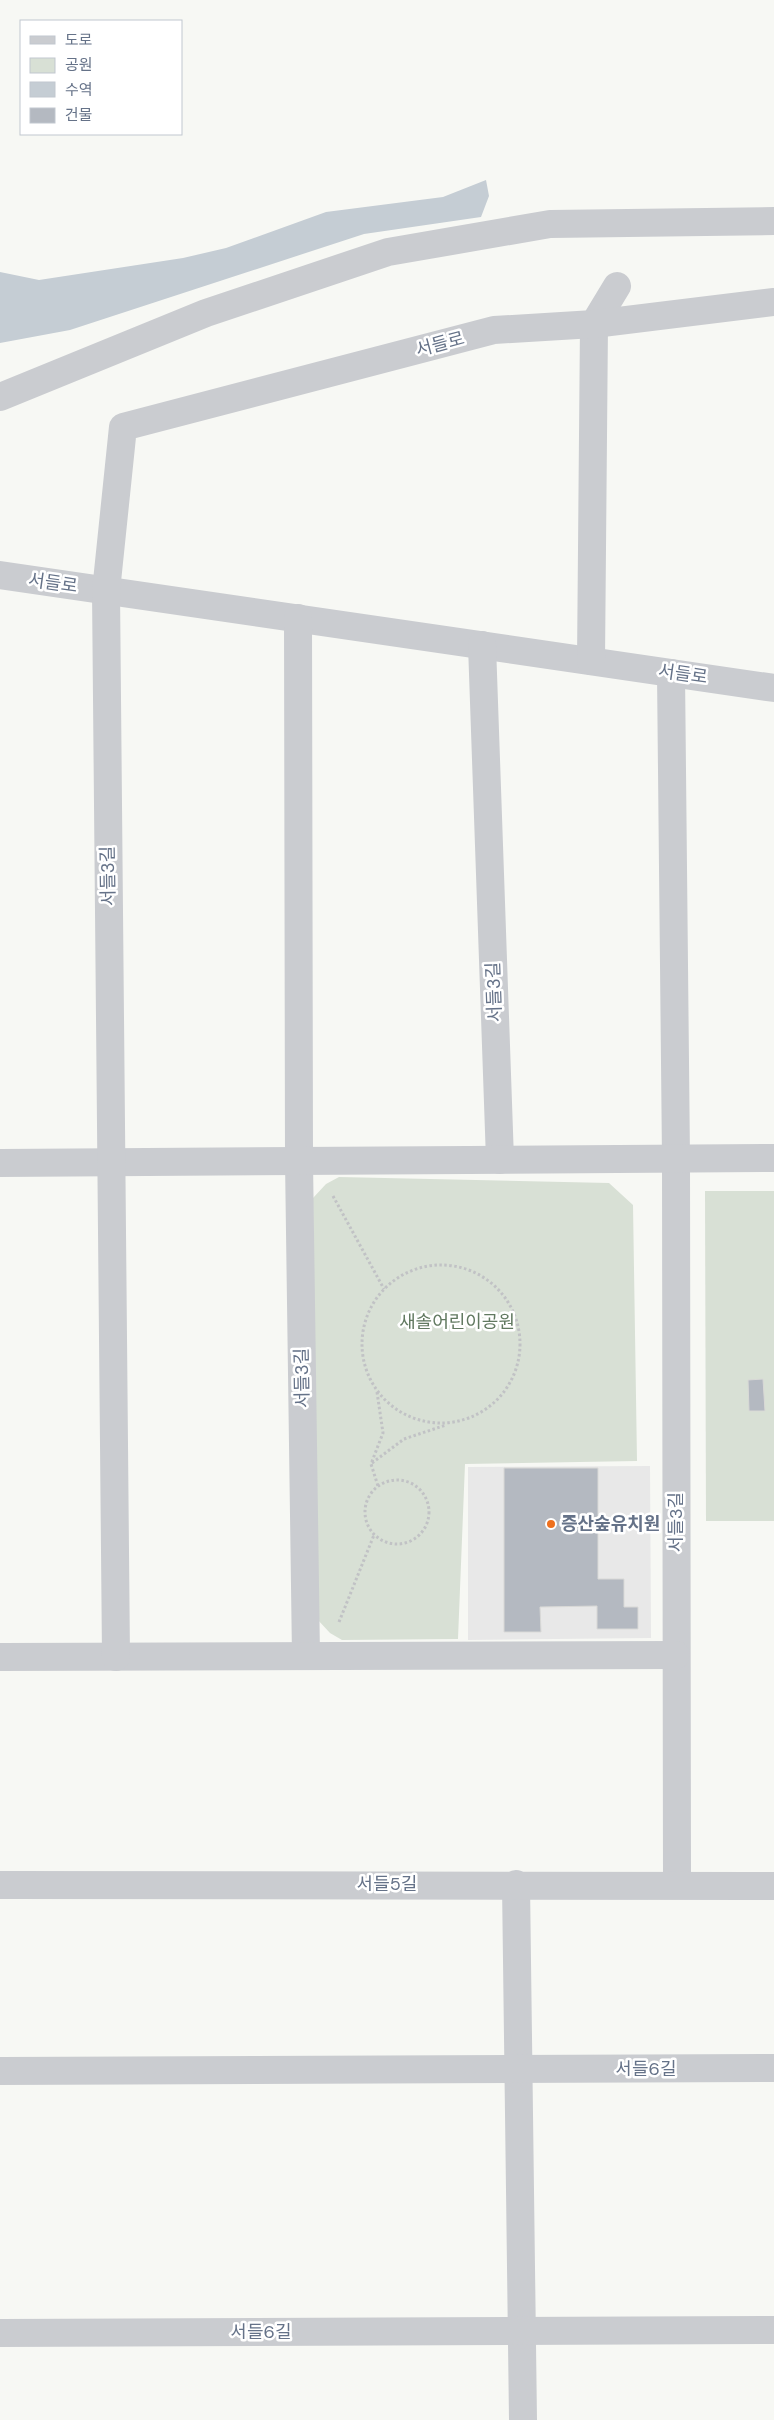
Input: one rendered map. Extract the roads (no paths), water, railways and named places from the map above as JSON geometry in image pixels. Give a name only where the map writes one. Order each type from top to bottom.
[{"type":"street","points":[[0,397],[206,313],[388,252],[550,224],[774,221]]},
{"type":"street","points":[[591,661],[594,324],[617,286]]},
{"type":"street","points":[[594,324],[774,302]]},
{"type":"street","name":"서들로","points":[[106,591],[123,427],[494,330],[594,324]]},
{"type":"street","name":"서들로","points":[[0,575],[774,688]]},
{"type":"street","name":"서들3길","points":[[106,591],[116,1657]]},
{"type":"street","name":"서들3길","points":[[298,618],[299,1161],[306,1656]]},
{"type":"street","name":"서들3길","points":[[482,645],[500,1160]]},
{"type":"street","name":"서들3길","points":[[671,672],[676,1159],[677,1885]]},
{"type":"street","points":[[0,1163],[774,1158]]},
{"type":"street","points":[[0,1657],[676,1655]]},
{"type":"street","points":[[516,1884],[523,2420]]},
{"type":"street","name":"서들5길","points":[[0,1885],[516,1884],[774,1886]]},
{"type":"street","name":"서들6길","points":[[0,2071],[774,2068]]},
{"type":"street","name":"서들6길","points":[[0,2333],[774,2330]]},
{"type":"water","points":[[486,180],[489,196],[481,217],[364,234],[70,330],[0,343],[0,272],[39,280],[183,258],[226,248],[326,212],[443,197]]},
{"type":"place","name":"증산숲유치원","points":[[551,1524]]},
{"type":"park label","name":"새솔어린이공원","points":[[457,1322]]}]
